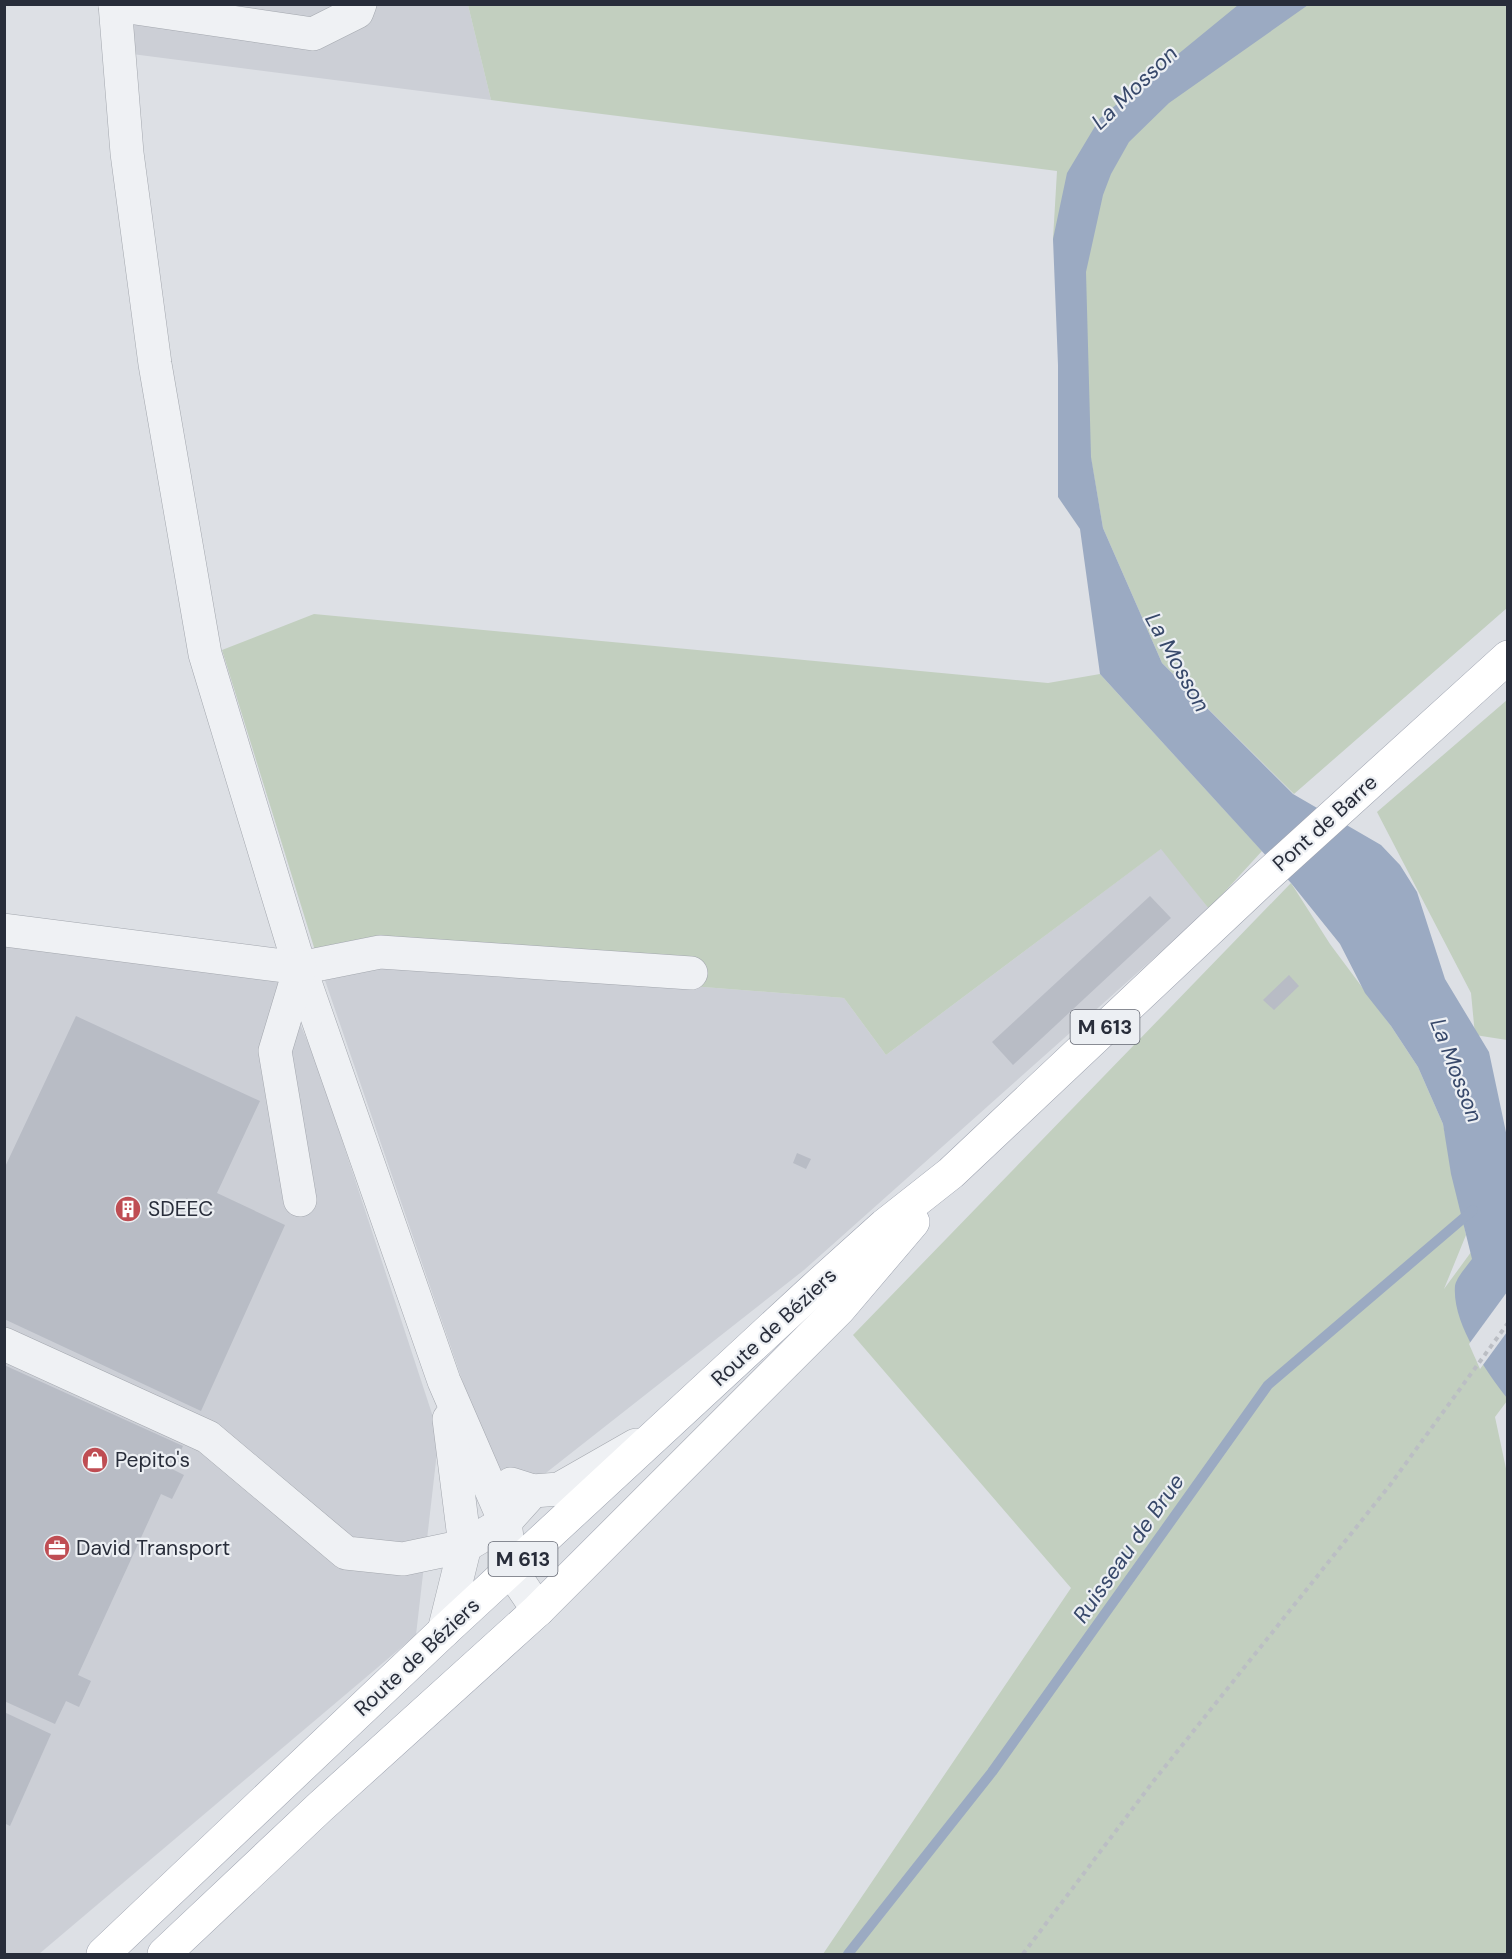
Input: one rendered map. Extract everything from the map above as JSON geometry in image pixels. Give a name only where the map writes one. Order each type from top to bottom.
[{"type":"main road","name":"Pont de Barre","points":[[1260,882],[1508,657]]},
{"type":"main road","name":"Route de Béziers","points":[[103,1954],[444,1631],[885,1225],[951,1173],[1260,882]]},
{"type":"main road","name":"Route de Béziers","points":[[164,1954],[319,1808],[538,1610],[839,1309],[904,1234],[951,1173]]},
{"type":"street","points":[[360,4],[357,12],[313,34],[115,5],[127,153],[153,352],[205,654],[300,968],[444,1381],[505,1522],[511,1570],[538,1610]]},
{"type":"street","points":[[4,930],[300,968],[380,952],[691,974]]},
{"type":"street","points":[[300,968],[275,1051],[300,1200]]},
{"type":"street","points":[[4,1344],[208,1437],[346,1553],[403,1559],[465,1546],[505,1522],[533,1491]]},
{"type":"street","points":[[444,1381],[502,1481],[533,1491],[559,1489],[666,1427]]},
{"type":"street","points":[[444,1381],[465,1546],[444,1631]]},
{"type":"street","points":[[465,1546],[511,1570]]},
{"type":"path","points":[[1023,1954],[1152,1783],[1390,1485],[1508,1323]]},
{"type":"shaded area","points":[[131,5],[468,5],[491,100],[132,54]]},
{"type":"shaded area","points":[[1162,848],[1209,909],[804,1270],[505,1505],[317,957],[844,998],[886,1055]]},
{"type":"shaded area","points":[[4,920],[280,976],[317,1064],[439,1435],[416,1635],[39,1954],[4,1954]]},
{"type":"green space","points":[[468,5],[1507,5],[1507,608],[1294,794],[1162,663],[1103,528],[1053,239],[1057,171],[491,100]]},
{"type":"green space","points":[[314,614],[1048,683],[1100,674],[1262,851],[1209,909],[1161,849],[886,1055],[844,998],[317,957],[222,650]]},
{"type":"green space","points":[[1507,700],[1507,1040],[1475,1035],[1471,993],[1377,812]]},
{"type":"green space","points":[[1291,883],[1330,944],[1391,1026],[1418,1067],[1443,1124],[1466,1235],[1444,1289],[1507,1203],[1507,1401],[1495,1417],[1508,1478],[1507,1954],[823,1954],[1071,1588],[853,1335]]},
{"type":"water","name":"La Mosson","points":[[1238,5],[1308,5],[1169,103],[1129,142],[1111,174],[1103,195],[1086,272],[1091,457],[1103,528],[1162,663],[1293,794],[1381,845],[1400,865],[1417,892],[1445,979],[1489,1052],[1507,1137],[1507,1398],[1472,1346],[1459,1315],[1455,1286],[1472,1259],[1451,1174],[1443,1124],[1418,1067],[1391,1026],[1365,993],[1340,944],[1291,883],[1100,674],[1080,529],[1058,497],[1058,365],[1053,239],[1067,173],[1100,118]]},
{"type":"pier","points":[[1507,1292],[1507,1332],[1480,1369],[1469,1344]]},
{"type":"building","points":[[1150,896],[1171,918],[1013,1065],[992,1042]]},
{"type":"building","points":[[1289,975],[1299,986],[1274,1010],[1263,1000]]},
{"type":"building","name":"SDEEC","points":[[76,1016],[260,1101],[217,1193],[285,1225],[201,1411],[4,1319],[4,1169]]},
{"type":"building","points":[[797,1153],[811,1159],[806,1169],[793,1163]]},
{"type":"building","points":[[4,1365],[183,1446],[172,1469],[184,1475],[172,1499],[161,1494],[78,1675],[91,1681],[79,1707],[66,1701],[55,1724],[4,1701]]},
{"type":"building","points":[[4,1712],[51,1734],[10,1826],[4,1823]]},
{"type":"waterway","name":"Ruisseau de Brue","points":[[848,1954],[992,1772],[1268,1385],[1473,1210]]},
{"type":"place","name":"SDEEC","points":[[128,1209]]},
{"type":"place","name":"Pepito's","points":[[95,1460]]},
{"type":"place","name":"David Transport","points":[[57,1548]]}]
